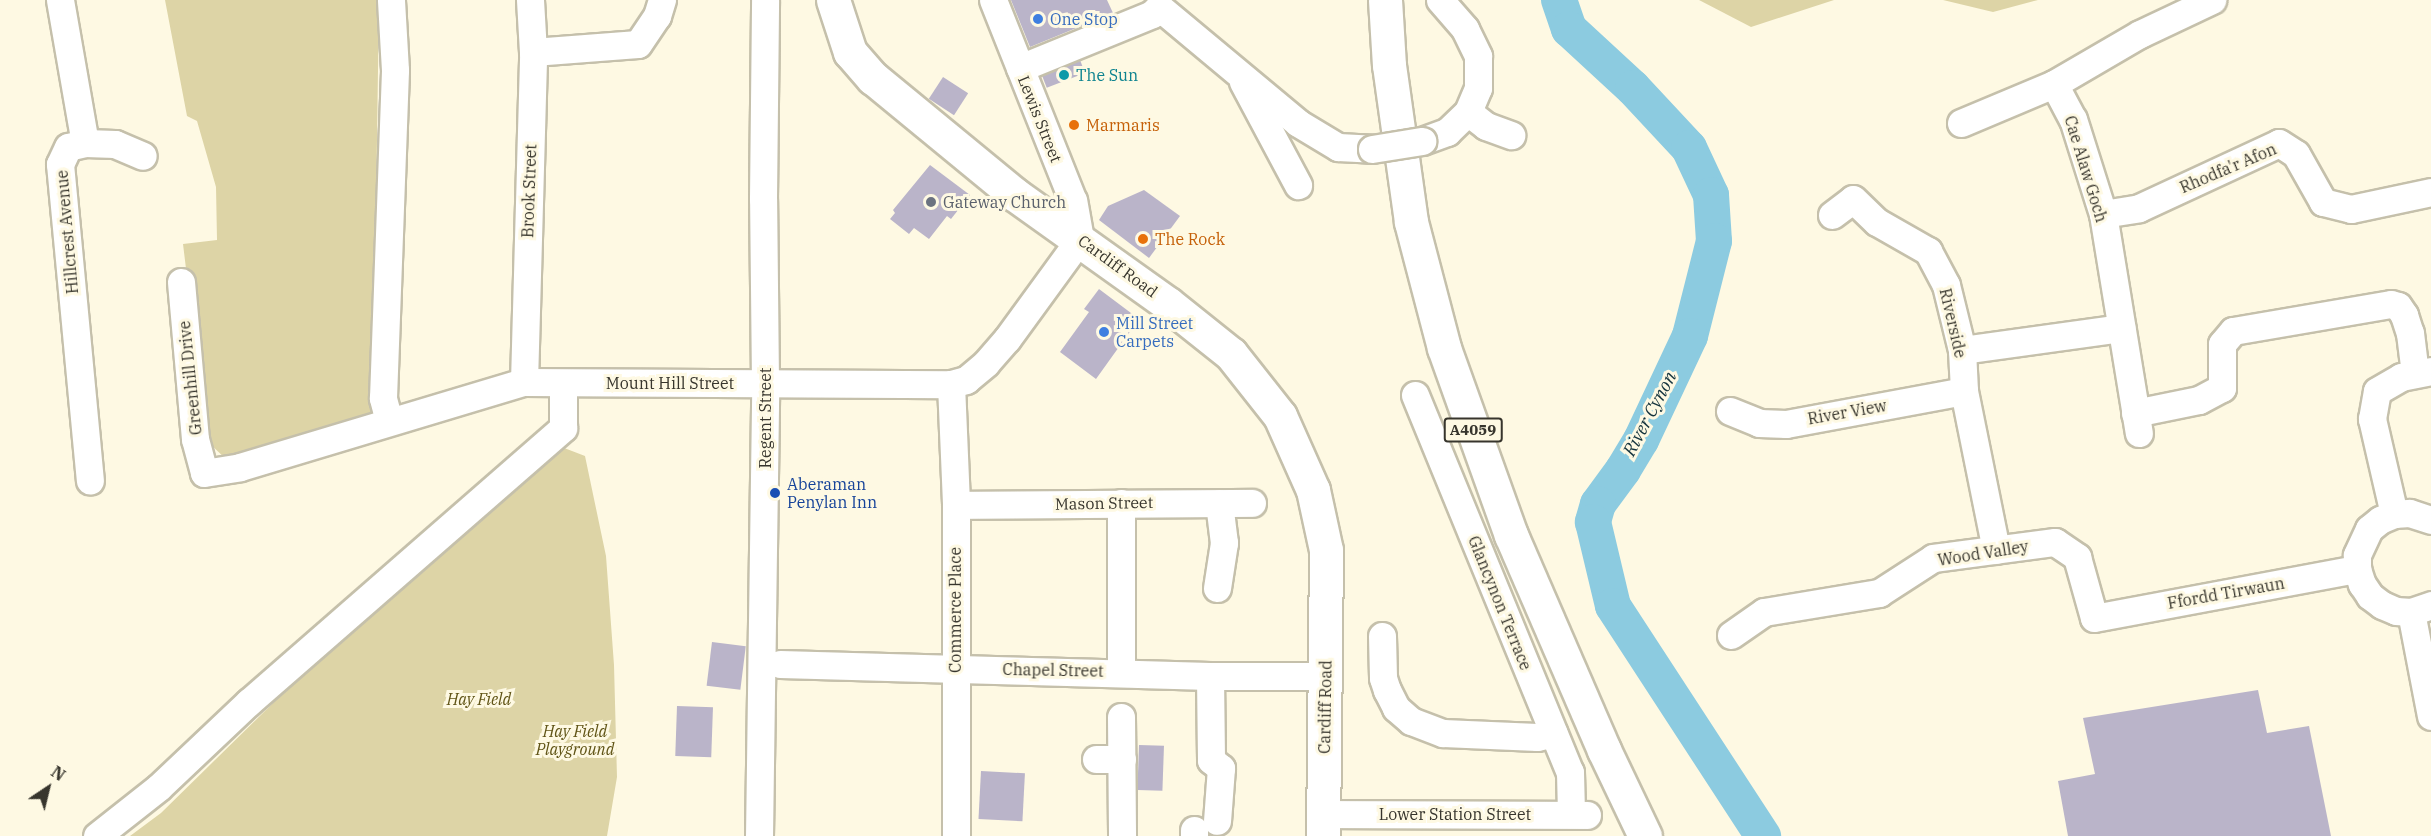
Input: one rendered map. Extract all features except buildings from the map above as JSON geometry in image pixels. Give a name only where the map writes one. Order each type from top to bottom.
[{"type":"main road","name":"Cardiff Road","points":[[833,0],[850,52],[873,78],[1014,194],[1167,303],[1230,354],[1280,416],[1313,490],[1326,550],[1323,825]]},
{"type":"main road","name":"A4059","points":[[1385,0],[1389,65],[1411,222],[1444,348],[1510,535],[1604,750],[1645,836]]},
{"type":"street","points":[[60,0],[85,143],[115,144],[143,156]]},
{"type":"street","points":[[390,421],[383,398],[395,70],[391,0]]},
{"type":"street","name":"Brook Street","points":[[524,382],[533,52],[530,0]]},
{"type":"street","points":[[533,52],[638,44],[657,16],[662,0]]},
{"type":"street","name":"Regent Street","points":[[759,836],[765,382],[763,199],[765,0]]},
{"type":"street","name":"Lewis Street","points":[[993,0],[1073,201],[1080,239]]},
{"type":"street","points":[[1020,68],[1152,14],[1158,4],[1298,123],[1338,147],[1372,149],[1422,141],[1448,132],[1468,112],[1478,88],[1478,56],[1465,29],[1440,0]]},
{"type":"street","points":[[1961,123],[2054,84],[2140,34],[2212,0]]},
{"type":"street","points":[[1235,68],[1299,186]]},
{"type":"street","name":"Cae Alaw Goch","points":[[2054,84],[2073,119],[2103,214],[2137,423],[2199,400],[2222,388],[2222,344],[2233,331],[2391,304],[2398,306],[2404,315],[2423,373]]},
{"type":"street","points":[[1468,112],[1486,126],[1511,135]]},
{"type":"street","name":"Hillcrest Avenue","points":[[85,143],[68,147],[60,164],[90,481]]},
{"type":"street","name":"Rhodfa'r Afon","points":[[2103,214],[2139,208],[2278,143],[2296,154],[2323,202],[2351,209],[2431,192]]},
{"type":"street","name":"Riverside","points":[[1832,214],[1853,199],[1877,222],[1928,250],[1946,285],[1962,350],[1964,391],[1996,550]]},
{"type":"street","name":"Mount Hill Street","points":[[204,472],[240,467],[524,382],[563,384],[765,382],[951,384],[966,380],[986,363],[1080,239]]},
{"type":"street","name":"Greenhill Drive","points":[[181,282],[195,439],[204,472]]},
{"type":"street","points":[[1962,350],[2121,328]]},
{"type":"street","points":[[2394,514],[2372,419],[2377,391],[2401,377],[2423,373]]},
{"type":"street","points":[[97,836],[159,787],[249,702],[563,428],[563,384]]},
{"type":"street","name":"Commerce Place","points":[[951,384],[956,506],[956,836]]},
{"type":"street","name":"River View","points":[[1730,411],[1759,423],[1786,424],[1964,391]]},
{"type":"street","name":"Glancynon Terrace","points":[[1415,395],[1570,772],[1579,814]]},
{"type":"street","points":[[1121,503],[1121,672]]},
{"type":"street","points":[[1218,588],[1224,543],[1219,503]]},
{"type":"street","name":"Mason Street","points":[[956,506],[1252,503]]},
{"type":"street","points":[[2431,520],[2409,513],[2394,514],[2380,520],[2365,535],[2357,555],[2357,569],[2362,584],[2376,601],[2396,611],[2421,608],[2431,716]]},
{"type":"street","name":"Wood Valley","points":[[1731,635],[1764,612],[1879,593],[1933,558],[2055,542],[2077,557],[2094,618]]},
{"type":"street","name":"Ffordd Tirwaun","points":[[2094,618],[2357,569]]},
{"type":"street","points":[[1382,636],[1383,678],[1387,690],[1396,708],[1411,721],[1443,733],[1537,737],[1554,733]]},
{"type":"street","name":"Chapel Street","points":[[780,664],[1210,676],[1326,676]]},
{"type":"street","points":[[1202,829],[1221,768],[1210,760],[1210,676]]},
{"type":"street","points":[[1121,717],[1109,759],[1122,836]]},
{"type":"street","name":"Lower Station Street","points":[[1323,825],[1498,825],[1579,814]]},
{"type":"green space","points":[[165,0],[379,0],[373,420],[228,461],[207,441],[183,244],[217,240],[216,187],[197,121],[187,116]]},
{"type":"green space","points":[[1699,0],[1834,0],[1751,27]]},
{"type":"green space","points":[[1943,0],[2038,0],[1993,12]]},
{"type":"green space","name":"Hay Field","points":[[559,446],[585,456],[606,556],[614,665],[617,777],[607,836],[130,836],[161,813],[323,654]]},
{"type":"waterway","name":"River Cynon","points":[[1559,0],[1569,29],[1633,88],[1689,148],[1711,195],[1714,241],[1690,336],[1641,440],[1598,504],[1593,522],[1613,606],[1763,836]]},
{"type":"place","name":"One Stop","points":[[1038,19]]},
{"type":"place","name":"The Sun","points":[[1064,75]]},
{"type":"place","name":"Marmaris","points":[[1074,125]]},
{"type":"place","name":"Gateway Church","points":[[931,202]]},
{"type":"place","name":"The Rock","points":[[1143,239]]},
{"type":"place","name":"Mill Street Carpets","points":[[1104,332]]},
{"type":"place","name":"Aberaman Penylan Inn","points":[[775,493]]},
{"type":"park label","name":"Hay Field Playground","points":[[575,740]]}]
